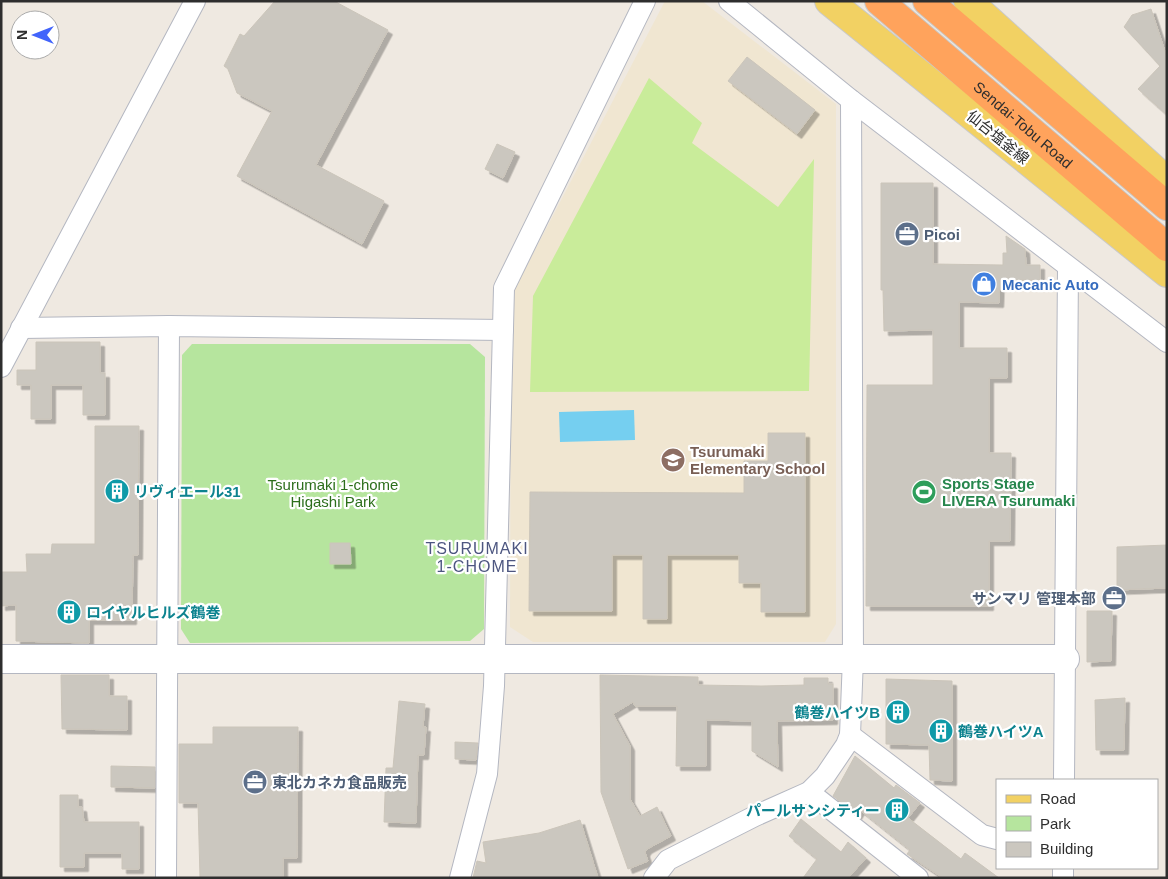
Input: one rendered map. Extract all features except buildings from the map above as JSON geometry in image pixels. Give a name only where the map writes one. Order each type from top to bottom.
[{"type":"highway","name":"Sendai-Tobu Road","points":[[879,1],[1167,247]]},
{"type":"highway","name":"Sendai-Tobu Road","points":[[927,1],[1167,206]]},
{"type":"main road","name":"仙台塩釜線","points":[[829,1],[1167,273]]},
{"type":"main road","points":[[968,1],[1167,180]]},
{"type":"street","points":[[1,367],[195,1]]},
{"type":"street","points":[[460,878],[488,774],[496,658],[504,288],[645,1]]},
{"type":"street","points":[[729,1],[851,100],[1167,342]]},
{"type":"street","points":[[654,878],[668,860],[755,816],[809,792],[825,776],[850,735],[853,658],[851,100]]},
{"type":"street","points":[[1064,779],[1068,268]]},
{"type":"street","points":[[21,328],[169,326],[502,330]]},
{"type":"street","points":[[166,878],[169,326]]},
{"type":"street","points":[[1,659],[1065,659]]},
{"type":"street","points":[[850,735],[982,835],[996,839]]},
{"type":"street","points":[[809,792],[918,878]]},
{"type":"shaded area","name":"Tsurumaki Elementary School","points":[[665,1],[702,1],[836,104],[836,624],[825,642],[533,642],[510,627],[511,296]]},
{"type":"green space","points":[[649,78],[702,123],[692,143],[778,207],[814,159],[809,391],[530,392],[533,296]]},
{"type":"green space","name":"Tsurumaki 1-chome Higashi Park","points":[[192,344],[470,344],[485,357],[484,629],[470,641],[190,643],[181,629],[182,355]]},
{"type":"water","points":[[634,410],[635,440],[560,442],[559,412]]},
{"type":"place","name":"Picoi","points":[[907,234]]},
{"type":"place","name":"Mecanic Auto","points":[[984,284]]},
{"type":"place","name":"Tsurumaki Elementary School","points":[[673,460]]},
{"type":"place","name":"リヴィエール31","points":[[117,491]]},
{"type":"place","name":"Sports Stage LIVERA Tsurumaki","points":[[924,492]]},
{"type":"place","name":"サンマリ 管理本部","points":[[1114,598]]},
{"type":"place","name":"ロイヤルヒルズ鶴巻","points":[[69,612]]},
{"type":"place","name":"鶴巻ハイツB","points":[[898,712]]},
{"type":"place","name":"鶴巻ハイツA","points":[[941,731]]},
{"type":"place","name":"東北カネカ食品販売","points":[[255,782]]},
{"type":"place","name":"パールサンシティー","points":[[897,810]]},
{"type":"district","name":"TSURUMAKI 1-CHOME","points":[[477,557]]}]
